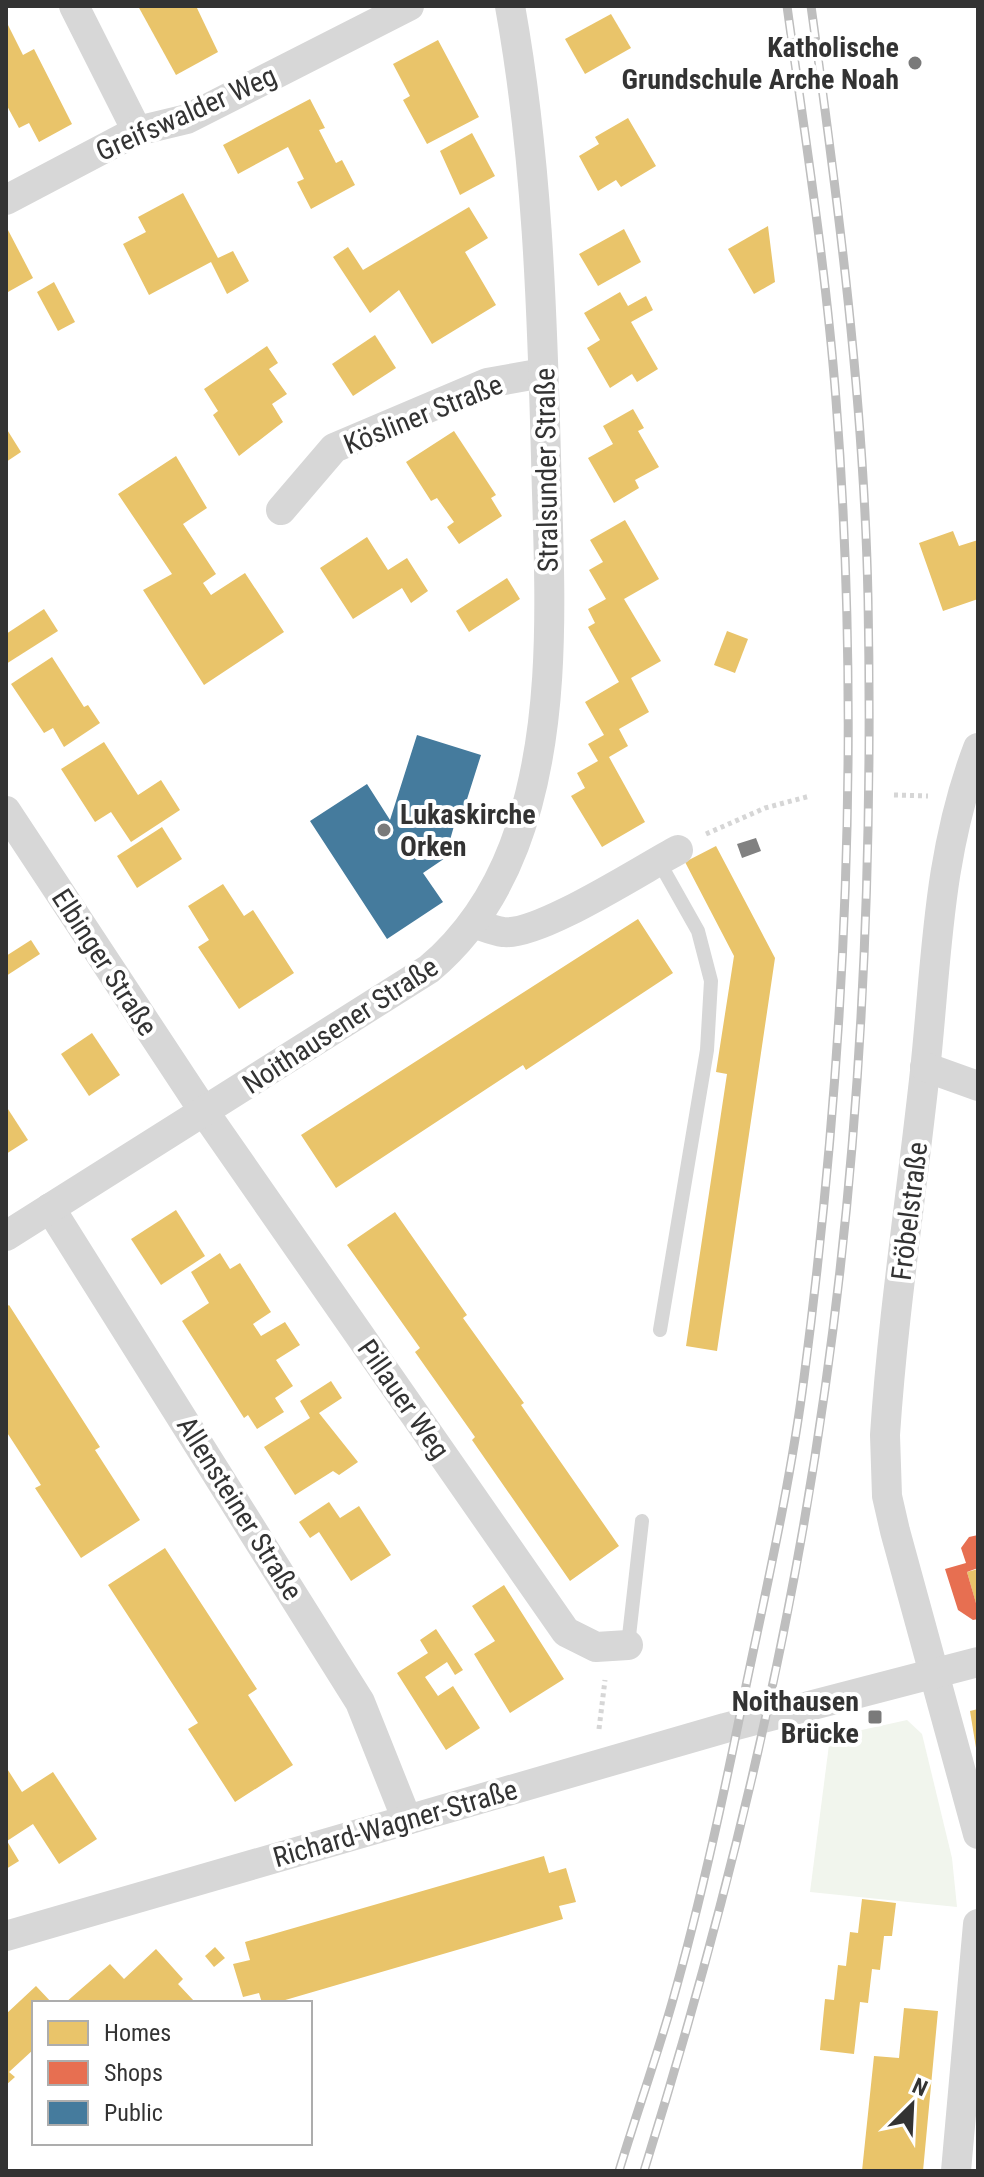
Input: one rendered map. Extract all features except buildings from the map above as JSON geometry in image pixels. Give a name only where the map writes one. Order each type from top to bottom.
[{"type":"street","points":[[74,6],[137,131]]},
{"type":"street","name":"Greifswalder Weg","points":[[6,200],[137,131],[187,119],[409,6]]},
{"type":"street","name":"Stralsunder Straße","points":[[473,923],[514,846],[530,784],[541,722],[548,579],[534,186],[510,6]]},
{"type":"street","name":"Kösliner Straße","points":[[281,510],[334,448],[487,383],[543,373]]},
{"type":"street","name":"Fröbelstraße","points":[[978,748],[961,796],[942,879],[925,1067],[887,1404],[885,1466],[895,1531],[978,1834]]},
{"type":"street","name":"Elbinger Straße","points":[[6,811],[205,1113]]},
{"type":"street","points":[[473,923],[505,933],[528,928],[554,918],[668,855]]},
{"type":"street","name":"Noithausener Straße","points":[[6,1236],[429,969],[473,923]]},
{"type":"street","points":[[925,1067],[978,1086]]},
{"type":"street","name":"Pillauer Weg","points":[[205,1113],[566,1632],[596,1647],[617,1646]]},
{"type":"street","name":"Allensteiner Straße","points":[[50,1208],[360,1702],[407,1820]]},
{"type":"street","name":"Richard-Wagner-Straße","points":[[6,1936],[602,1763],[978,1662]]},
{"type":"street","points":[[956,2171],[970,2115],[978,1924]]},
{"type":"lane","points":[[660,1330],[707,1050],[711,981],[698,931],[668,855]]},
{"type":"lane","points":[[617,1646],[642,1521]]},
{"type":"path","points":[[668,855],[744,816],[810,796]]},
{"type":"path","points":[[602,1763],[598,1737],[604,1696],[617,1646]]},
{"type":"shaded area","points":[[907,1720],[922,1734],[952,1858],[957,1907],[810,1892],[830,1737]]},
{"type":"railway","points":[[619,2171],[666,2024],[693,1923],[771,1568],[804,1378],[830,1134],[839,1012],[848,767],[844,522],[827,301],[787,6]]},
{"type":"railway","points":[[644,2171],[727,1881],[773,1686],[825,1389],[838,1291],[856,1093],[869,796],[866,524],[848,301],[811,6]]},
{"type":"place","name":"Katholische Grundschule Arche Noah","points":[[915,63]]},
{"type":"place","name":"Lukaskirche Orken","points":[[384,830]]},
{"type":"place","name":"Noithausen Brücke","points":[[875,1717]]}]
